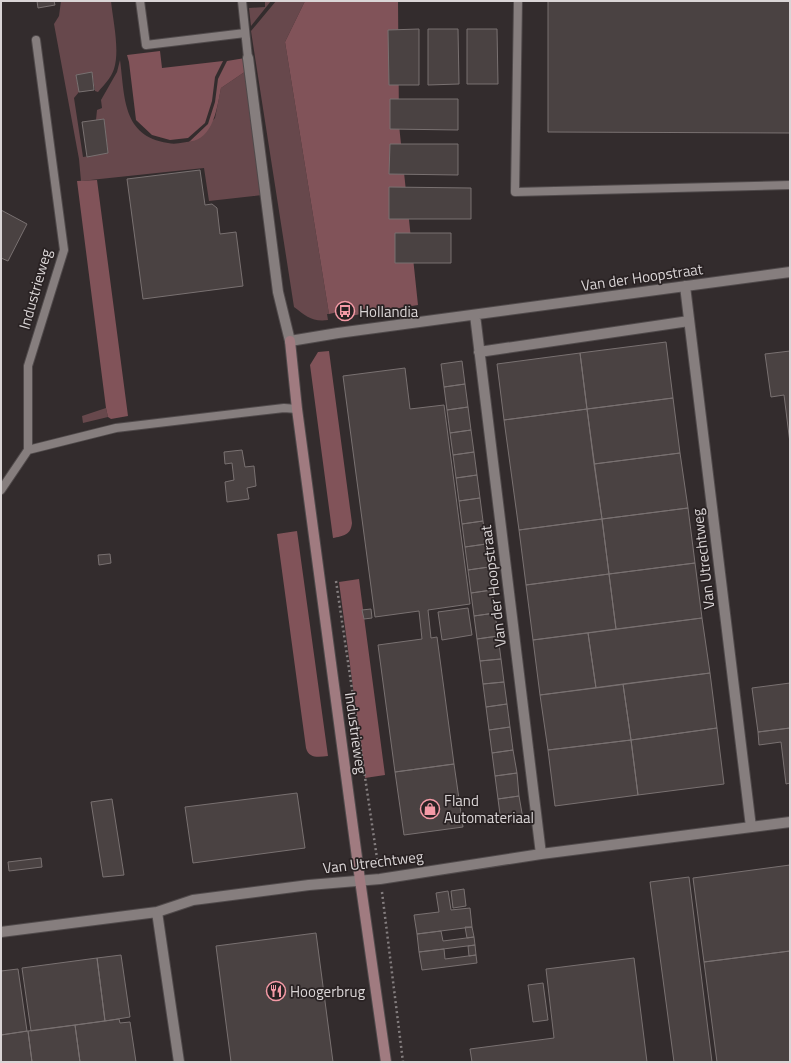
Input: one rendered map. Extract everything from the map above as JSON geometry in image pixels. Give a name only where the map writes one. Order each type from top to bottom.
[{"type":"street","name":"Industrieweg","points":[[248,58],[278,292],[290,341],[297,409],[386,1062]]},
{"type":"street","name":"Van der Hoopstraat","points":[[290,341],[338,333],[790,272]]},
{"type":"street","name":"Van Utrechtweg","points":[[685,286],[751,827]]},
{"type":"street","name":"Van der Hoopstraat","points":[[475,315],[541,854]]},
{"type":"street","points":[[479,352],[689,321]]},
{"type":"street","name":"Van Utrechtweg","points":[[1,932],[157,912],[193,900],[360,880],[380,879],[541,854],[790,822]]},
{"type":"street","points":[[157,912],[178,1062]]},
{"type":"lane","points":[[140,1],[146,45],[245,32]]},
{"type":"lane","points":[[242,1],[248,58]]},
{"type":"lane","points":[[518,1],[515,192],[790,186]]},
{"type":"lane","name":"Industrieweg","points":[[28,450],[28,366],[64,250],[36,40]]},
{"type":"lane","points":[[1,490],[28,450],[116,428],[284,408],[297,409]]},
{"type":"path","points":[[336,580],[380,879],[403,1062]]},
{"type":"shaded area","points":[[61,1],[111,1],[116,44],[116,61],[113,72],[98,92],[95,91],[92,73],[76,75],[79,92],[74,98],[83,157],[108,153],[104,119],[96,120],[97,110],[102,108],[101,100],[117,72],[120,60],[125,101],[134,123],[142,132],[153,139],[171,144],[193,141],[215,118],[221,88],[246,71],[262,195],[209,201],[204,168],[81,181],[79,159],[54,24],[59,16]]},
{"type":"shaded area","points":[[265,1],[271,1],[251,26],[249,8],[265,7]]},
{"type":"shaded area","points":[[276,1],[305,1],[285,42],[329,314],[327,314],[328,320],[313,319],[306,316],[294,307],[251,31]]},
{"type":"shaded area","points":[[305,1],[398,1],[399,125],[418,305],[343,317],[342,311],[329,314],[285,42]]},
{"type":"shaded area","points":[[160,51],[162,68],[223,61],[215,77],[212,101],[205,123],[188,138],[170,140],[152,135],[136,120],[127,55]]},
{"type":"shaded area","points":[[245,58],[246,71],[221,88],[216,113],[209,129],[197,140],[189,142],[208,124],[215,102],[218,79],[227,61]]},
{"type":"shaded area","points":[[97,180],[128,416],[111,419],[108,417],[106,408],[77,181]]},
{"type":"shaded area","points":[[329,351],[352,523],[350,530],[346,534],[333,538],[310,365],[318,352]]},
{"type":"shaded area","points":[[106,408],[108,417],[83,423],[82,416]]},
{"type":"shaded area","points":[[297,531],[328,756],[312,756],[307,752],[306,748],[277,534]]},
{"type":"shaded area","points":[[359,579],[385,775],[365,778],[339,582]]},
{"type":"building","points":[[37,1],[54,1],[55,5],[38,8]]},
{"type":"building","points":[[548,1],[790,1],[790,133],[548,132]]},
{"type":"building","points":[[419,29],[419,85],[389,85],[388,30]]},
{"type":"building","points":[[428,29],[458,29],[459,84],[428,85]]},
{"type":"building","points":[[467,29],[497,29],[498,84],[467,84]]},
{"type":"building","points":[[92,72],[94,90],[79,92],[76,75]]},
{"type":"building","points":[[390,99],[458,99],[458,130],[390,129]]},
{"type":"building","points":[[104,119],[108,153],[87,157],[82,122]]},
{"type":"building","points":[[390,144],[458,144],[458,175],[389,174]]},
{"type":"building","points":[[200,170],[205,205],[212,204],[217,208],[220,234],[236,232],[243,286],[143,299],[127,179]]},
{"type":"building","points":[[389,187],[471,188],[471,219],[389,219]]},
{"type":"building","points":[[1,210],[27,224],[8,261],[1,258]]},
{"type":"building","points":[[395,233],[451,233],[451,263],[395,263]]},
{"type":"building","points":[[666,342],[673,398],[587,409],[580,353]]},
{"type":"building","points":[[790,351],[790,443],[784,395],[771,397],[765,354]]},
{"type":"building","points":[[580,353],[587,409],[504,420],[497,364]]},
{"type":"building","points":[[462,361],[465,384],[444,387],[441,364]]},
{"type":"building","points":[[405,368],[410,409],[444,405],[470,604],[428,610],[431,638],[437,637],[454,764],[395,772],[378,645],[422,639],[419,611],[375,617],[343,376]]},
{"type":"building","points":[[465,384],[468,407],[447,410],[444,387]]},
{"type":"building","points":[[673,398],[680,453],[594,464],[587,409]]},
{"type":"building","points":[[468,407],[471,430],[450,433],[447,410]]},
{"type":"building","points":[[587,409],[602,519],[519,530],[504,420]]},
{"type":"building","points":[[471,430],[474,452],[453,455],[450,433]]},
{"type":"building","points":[[242,450],[245,467],[254,466],[256,486],[247,488],[249,499],[227,502],[225,482],[234,480],[232,463],[225,464],[224,452]]},
{"type":"building","points":[[474,452],[477,475],[456,478],[453,455]]},
{"type":"building","points":[[680,453],[688,508],[602,519],[594,464]]},
{"type":"building","points":[[477,475],[480,498],[459,501],[456,478]]},
{"type":"building","points":[[480,498],[483,521],[462,524],[459,501]]},
{"type":"building","points":[[688,508],[695,563],[609,574],[602,519]]},
{"type":"building","points":[[602,519],[609,574],[526,585],[519,530]]},
{"type":"building","points":[[483,521],[486,544],[465,547],[462,524]]},
{"type":"building","points":[[486,544],[489,567],[468,570],[465,547]]},
{"type":"building","points":[[110,554],[111,563],[99,565],[98,555]]},
{"type":"building","points":[[695,563],[702,618],[616,629],[609,574]]},
{"type":"building","points":[[489,567],[492,590],[471,593],[468,570]]},
{"type":"building","points":[[609,574],[616,629],[533,640],[526,585]]},
{"type":"building","points":[[492,590],[495,613],[474,616],[471,593]]},
{"type":"building","points":[[468,608],[472,635],[442,640],[438,612]]},
{"type":"building","points":[[371,609],[372,618],[364,619],[362,610]]},
{"type":"building","points":[[495,613],[498,636],[477,639],[474,616]]},
{"type":"building","points":[[702,618],[710,673],[596,688],[588,633]]},
{"type":"building","points":[[588,633],[596,688],[540,695],[533,640]]},
{"type":"building","points":[[498,636],[501,659],[480,661],[477,639]]},
{"type":"building","points":[[501,659],[504,682],[483,684],[480,661]]},
{"type":"building","points":[[710,673],[717,728],[631,740],[623,684]]},
{"type":"building","points":[[504,682],[507,704],[486,707],[483,684]]},
{"type":"building","points":[[790,683],[790,728],[758,732],[752,688]]},
{"type":"building","points":[[623,684],[631,740],[548,750],[540,695]]},
{"type":"building","points":[[507,704],[510,727],[489,730],[486,707]]},
{"type":"building","points":[[510,727],[513,750],[492,753],[489,730]]},
{"type":"building","points":[[717,728],[724,784],[638,795],[631,740]]},
{"type":"building","points":[[790,728],[790,783],[786,784],[781,742],[759,745],[758,732]]},
{"type":"building","points":[[631,740],[638,795],[555,806],[548,750]]},
{"type":"building","points":[[513,750],[517,773],[495,776],[492,753]]},
{"type":"building","points":[[454,764],[463,827],[404,835],[395,772]]},
{"type":"building","points":[[517,773],[519,796],[498,799],[495,776]]},
{"type":"building","points":[[297,793],[305,848],[193,863],[185,807]]},
{"type":"building","points":[[519,796],[523,819],[501,822],[498,799]]},
{"type":"building","points":[[112,799],[124,875],[103,877],[91,802]]},
{"type":"building","points":[[41,858],[42,867],[9,871],[8,862]]},
{"type":"building","points":[[790,865],[790,951],[704,962],[693,878]]},
{"type":"building","points":[[689,877],[712,1062],[674,1062],[650,882]]},
{"type":"building","points":[[464,889],[466,906],[453,908],[451,891]]},
{"type":"building","points":[[448,891],[451,910],[470,908],[472,927],[417,934],[414,915],[439,912],[436,893]]},
{"type":"building","points":[[465,927],[472,927],[474,937],[467,938]]},
{"type":"building","points":[[441,931],[443,941],[474,937],[475,945],[419,952],[417,934]]},
{"type":"building","points":[[316,933],[333,1062],[231,1062],[216,946]]},
{"type":"building","points":[[475,945],[476,955],[469,956],[468,946]]},
{"type":"building","points":[[444,949],[445,959],[476,955],[477,963],[422,970],[419,952]]},
{"type":"building","points":[[790,951],[790,1062],[717,1062],[704,962]]},
{"type":"building","points":[[121,955],[130,1017],[105,1021],[97,958]]},
{"type":"building","points":[[97,958],[105,1021],[31,1031],[22,968]]},
{"type":"building","points":[[634,958],[647,1062],[472,1062],[470,1049],[554,1038],[546,969]]},
{"type":"building","points":[[18,969],[27,1031],[1,1035],[1,971]]},
{"type":"building","points":[[543,983],[548,1020],[533,1022],[528,985]]},
{"type":"building","points":[[119,1019],[120,1023],[130,1022],[136,1062],[80,1062],[75,1025]]},
{"type":"building","points":[[75,1025],[80,1062],[32,1062],[28,1031]]},
{"type":"building","points":[[28,1031],[32,1062],[1,1062],[1,1035]]},
{"type":"place","name":"Hollandia","points":[[345,311]]},
{"type":"place","name":"Fland Automateriaal","points":[[430,809]]},
{"type":"place","name":"Hoogerbrug","points":[[276,991]]}]
